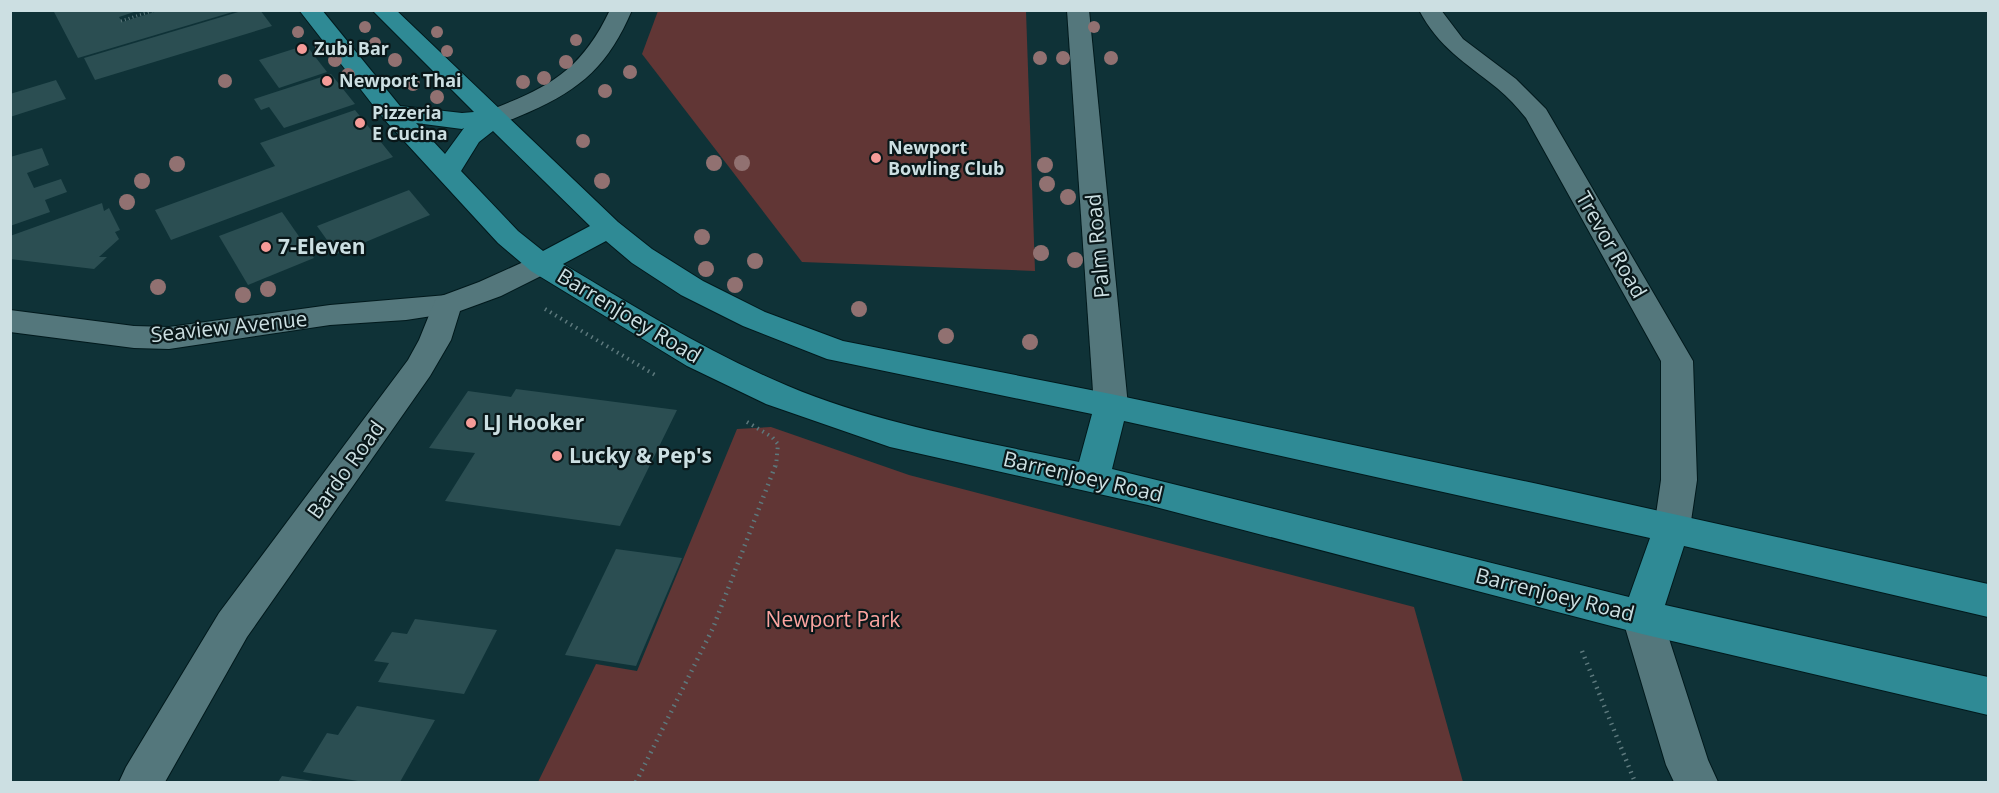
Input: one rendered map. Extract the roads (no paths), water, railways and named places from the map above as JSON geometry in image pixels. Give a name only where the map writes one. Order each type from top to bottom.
[{"type":"main road","name":"Barrenjoey Road","points":[[310,10],[392,113],[508,237],[541,264],[698,358],[778,395],[890,434],[1092,479],[1642,617],[1989,696]]},
{"type":"main road","points":[[383,10],[608,228],[642,256],[692,288],[754,319],[838,351],[1112,406],[1672,528],[1989,600]]},
{"type":"main road","points":[[392,113],[447,120],[478,120],[494,117]]},
{"type":"main road","points":[[446,173],[469,137],[494,117]]},
{"type":"main road","points":[[541,264],[608,228]]},
{"type":"main road","name":"Palm Road","points":[[1092,479],[1112,406]]},
{"type":"main road","points":[[1642,617],[1672,528]]},
{"type":"street","points":[[494,117],[560,89],[580,74],[604,44],[621,10]]},
{"type":"street","name":"Palm Road","points":[[1078,10],[1112,406]]},
{"type":"street","name":"Trevor Road","points":[[1430,10],[1438,26],[1453,45],[1508,84],[1537,114],[1677,362],[1679,480],[1672,528]]},
{"type":"street","points":[[447,305],[480,293],[541,264]]},
{"type":"street","name":"Seaview Avenue","points":[[10,321],[134,337],[169,338],[310,318],[447,305]]},
{"type":"street","name":"Bardo Road","points":[[141,783],[233,625],[419,368],[435,340],[447,305]]},
{"type":"street","points":[[1642,617],[1688,765],[1696,783]]},
{"type":"place","name":"Zubi Bar","points":[[302,49]]},
{"type":"place","name":"Newport Thai","points":[[327,81]]},
{"type":"place","name":"Pizzeria E Cucina","points":[[360,123]]},
{"type":"place","name":"Newport Bowling Club","points":[[876,158]]},
{"type":"place","name":"7-Eleven","points":[[266,247]]},
{"type":"place","name":"LJ Hooker","points":[[471,423]]},
{"type":"place","name":"Lucky & Pep's","points":[[557,456]]},
{"type":"park label","name":"Newport Park","points":[[833,620]]}]
